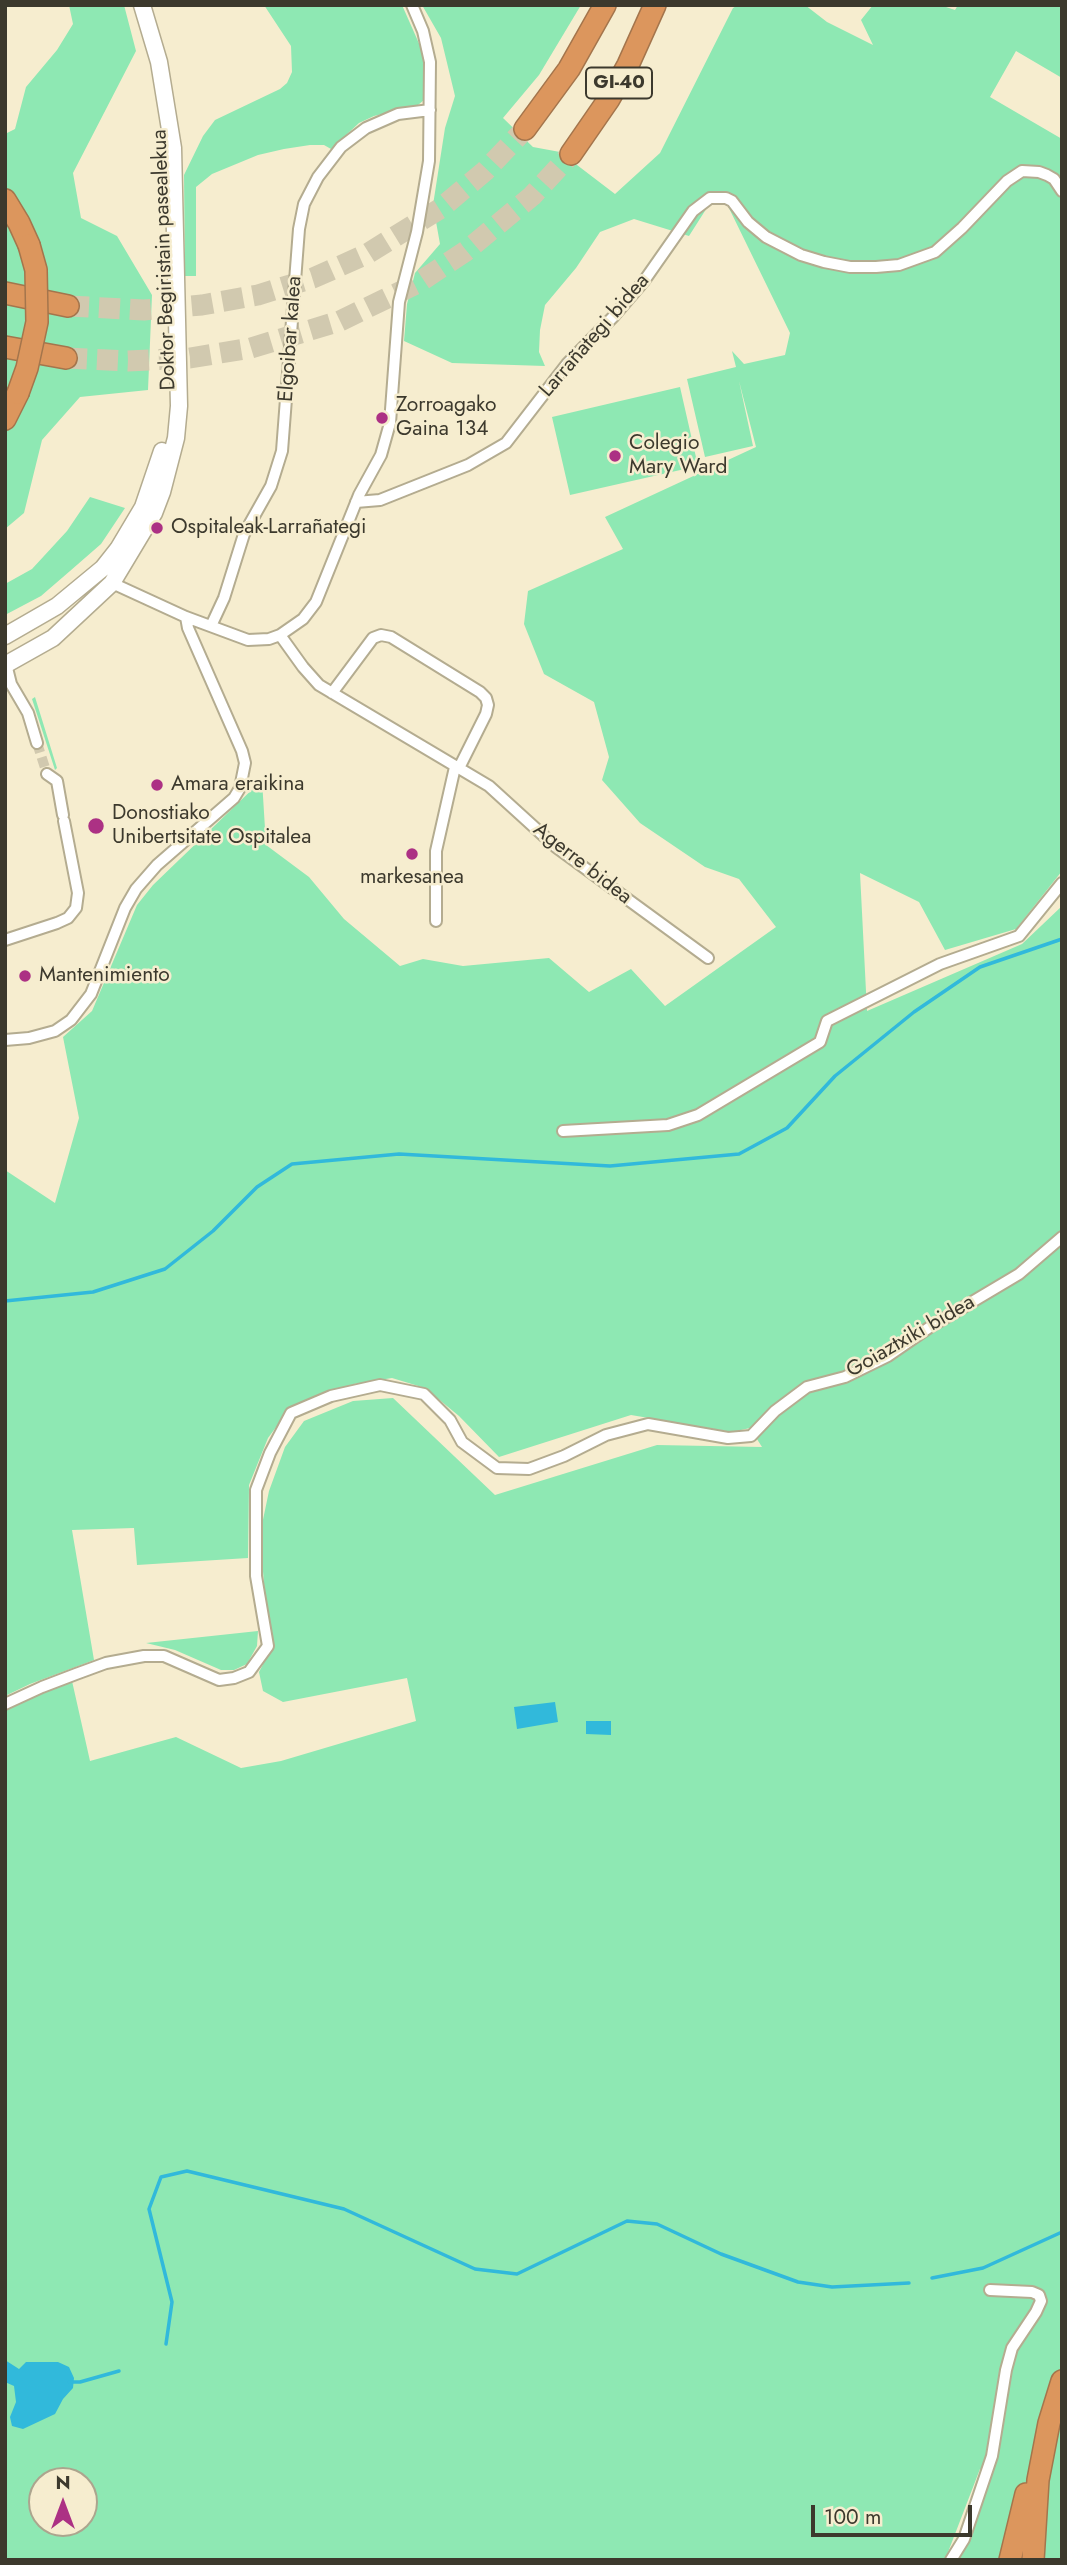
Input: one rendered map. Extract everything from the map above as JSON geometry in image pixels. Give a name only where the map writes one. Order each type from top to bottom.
[{"type":"highway","name":"GI-40","points":[[525,129],[569,69],[605,5]]},
{"type":"highway","name":"GI-40","points":[[571,154],[602,110],[628,65],[655,5]]},
{"type":"highway","points":[[5,200],[29,245],[36,270],[37,322],[27,368],[5,419]]},
{"type":"highway","points":[[5,293],[68,306]]},
{"type":"highway","points":[[5,347],[66,358]]},
{"type":"highway","points":[[1033,2560],[1038,2480],[1049,2423],[1062,2381]]},
{"type":"highway","points":[[1010,2560],[1039,2437],[1049,2423]]},
{"type":"main road","name":"Doktor Begiristain pasealekua","points":[[132,5],[151,65],[164,150],[169,405],[166,437],[156,474],[133,526]]},
{"type":"main road","points":[[133,526],[103,568],[82,587],[8,635],[6,664],[34,650],[68,625],[111,583],[142,536],[162,492],[176,438],[179,406],[173,148],[159,62],[142,5]]},
{"type":"main road","points":[[111,583],[111,572],[133,526]]},
{"type":"main road","points":[[82,587],[111,583]]},
{"type":"main road","points":[[67,599],[78,596],[84,602],[68,625]]},
{"type":"street","points":[[111,583],[186,617],[248,640],[269,639],[279,635],[303,619],[316,602],[356,502],[381,455],[390,423],[399,302],[417,232],[427,177],[428,47],[412,5]]},
{"type":"street","name":"Elgoibar kalea","points":[[211,626],[224,598],[244,534],[271,486],[282,451],[299,229],[304,204],[318,177],[341,146],[366,128],[398,114],[429,110]]},
{"type":"street","name":"Larrañategi bidea","points":[[356,502],[380,500],[468,465],[506,443],[567,364],[644,281],[693,211],[710,198],[726,198],[732,201],[760,233],[801,255],[850,267],[876,267],[899,265],[934,252],[970,220],[1007,181],[1022,171],[1047,175],[1054,179],[1062,191]]},
{"type":"street","points":[[5,1040],[29,1038],[55,1031],[71,1020],[91,994],[125,908],[136,889],[157,865],[234,798],[240,788],[244,763],[242,751],[188,628],[186,617]]},
{"type":"street","name":"Agerre bidea","points":[[279,635],[319,685],[489,786],[556,847],[708,958]]},
{"type":"street","points":[[332,693],[373,638],[381,635],[391,637],[486,698],[486,714],[457,767],[436,851],[436,921]]},
{"type":"street","points":[[6,664],[10,684],[28,713],[37,743]]},
{"type":"street","points":[[5,940],[57,923],[68,918],[76,908],[78,893],[57,781],[47,774]]},
{"type":"street","points":[[563,1131],[668,1125],[698,1115],[820,1042],[827,1021],[940,964],[1019,936],[1062,883]]},
{"type":"street","name":"Goiaztxiki bidea","points":[[5,1704],[41,1686],[106,1663],[144,1656],[164,1656],[219,1680],[241,1676],[252,1669],[268,1646],[256,1576],[256,1490],[270,1454],[291,1413],[331,1396],[380,1385],[424,1394],[450,1420],[462,1442],[496,1468],[528,1469],[564,1456],[606,1435],[648,1424],[728,1438],[751,1436],[775,1411],[807,1387],[845,1377],[888,1356],[930,1327],[1019,1275],[1062,1237]]},
{"type":"street","points":[[951,2560],[964,2539],[992,2456],[1012,2348],[1037,2312],[1041,2301],[1039,2295],[1032,2292],[990,2290]]},
{"type":"green space","points":[[69,5],[124,5],[136,51],[73,173],[81,218],[117,236],[152,295],[148,390],[80,397],[42,440],[24,513],[5,529],[5,134],[15,129],[26,87],[57,50],[73,24]]},
{"type":"green space","points":[[264,5],[402,5],[421,48],[424,100],[418,105],[374,116],[359,123],[331,149],[324,145],[310,145],[284,149],[258,155],[212,174],[196,187],[196,276],[185,276],[184,175],[203,136],[215,120],[280,89],[287,83],[292,72],[291,46]]},
{"type":"green space","points":[[422,5],[581,5],[539,75],[503,118],[533,147],[560,152],[615,194],[660,153],[733,8],[738,5],[805,5],[827,22],[873,45],[861,20],[873,5],[940,5],[955,10],[958,5],[1062,5],[1062,78],[1016,51],[990,97],[1062,139],[1062,871],[1016,929],[945,950],[919,902],[860,873],[867,1011],[1022,944],[1062,906],[1062,2560],[956,2560],[989,2473],[980,2469],[945,2560],[5,2560],[5,1708],[72,1681],[90,1761],[176,1737],[241,1768],[281,1761],[416,1721],[407,1678],[283,1702],[263,1691],[259,1672],[272,1647],[260,1534],[269,1491],[285,1447],[304,1421],[353,1401],[393,1398],[495,1495],[657,1445],[762,1447],[750,1428],[732,1432],[631,1415],[499,1457],[459,1416],[425,1388],[392,1378],[354,1384],[291,1407],[268,1438],[249,1485],[248,1558],[137,1565],[134,1528],[72,1530],[94,1660],[5,1696],[5,1170],[55,1203],[79,1118],[63,1037],[92,1011],[137,905],[153,885],[262,780],[266,845],[309,877],[344,919],[400,966],[423,959],[463,966],[549,958],[589,992],[631,969],[665,1006],[776,927],[739,879],[705,867],[640,823],[602,780],[609,757],[594,702],[544,674],[524,624],[528,591],[623,549],[605,517],[756,447],[739,381],[753,446],[705,457],[687,379],[736,367],[732,351],[744,364],[785,355],[790,333],[726,202],[710,203],[689,236],[634,219],[600,232],[576,268],[545,305],[539,352],[545,366],[452,363],[404,341],[407,304],[415,273],[440,244],[433,205],[445,128],[455,96],[441,38]]},
{"type":"green space","points":[[680,387],[698,466],[570,495],[552,417]]},
{"type":"green space","points":[[90,497],[125,508],[101,544],[41,596],[5,615],[5,584],[32,569],[67,531]]},
{"type":"green space","points":[[35,697],[57,768],[55,770],[32,699]]},
{"type":"green space","points":[[258,1631],[257,1646],[247,1664],[234,1670],[221,1670],[175,1650],[146,1643]]},
{"type":"water","points":[[555,1702],[558,1722],[517,1729],[514,1707]]},
{"type":"water","points":[[586,1721],[611,1721],[611,1735],[586,1734]]},
{"type":"water","points":[[5,2360],[19,2369],[26,2362],[58,2362],[69,2367],[74,2378],[73,2388],[55,2414],[23,2429],[12,2426],[10,2417],[16,2402],[14,2386],[5,2382]]},
{"type":"waterway","points":[[5,1301],[93,1292],[165,1269],[213,1231],[257,1187],[292,1164],[399,1154],[610,1166],[739,1154],[787,1128],[835,1076],[914,1012],[980,967],[1062,939]]},
{"type":"waterway","points":[[166,2344],[172,2302],[149,2209],[161,2177],[187,2171],[344,2209],[475,2269],[517,2274],[627,2221],[657,2224],[721,2254],[798,2282],[832,2287],[909,2283]]},
{"type":"waterway","points":[[932,2278],[983,2268],[1062,2232]]},
{"type":"waterway","points":[[69,2382],[80,2382],[119,2371]]},
{"type":"tunnel","points":[[68,306],[144,310],[202,305],[258,295],[313,278],[367,254],[441,208],[485,171],[525,129]]},
{"type":"tunnel","points":[[66,358],[128,361],[190,358],[251,348],[340,321],[418,283],[466,251],[532,196],[571,154]]},
{"type":"tunnel","points":[[37,743],[47,774]]},
{"type":"place","name":"Zorroagako Gaina 134","points":[[382,418]]},
{"type":"place","name":"Colegio Mary Ward","points":[[615,456]]},
{"type":"place","name":"Ospitaleak-Larrañategi","points":[[157,528]]},
{"type":"place","name":"Amara eraikina","points":[[157,785]]},
{"type":"place","name":"Donostiako Unibertsitate Ospitalea","points":[[96,826]]},
{"type":"place","name":"markesanea","points":[[412,854]]},
{"type":"place","name":"Mantenimiento","points":[[25,976]]}]
